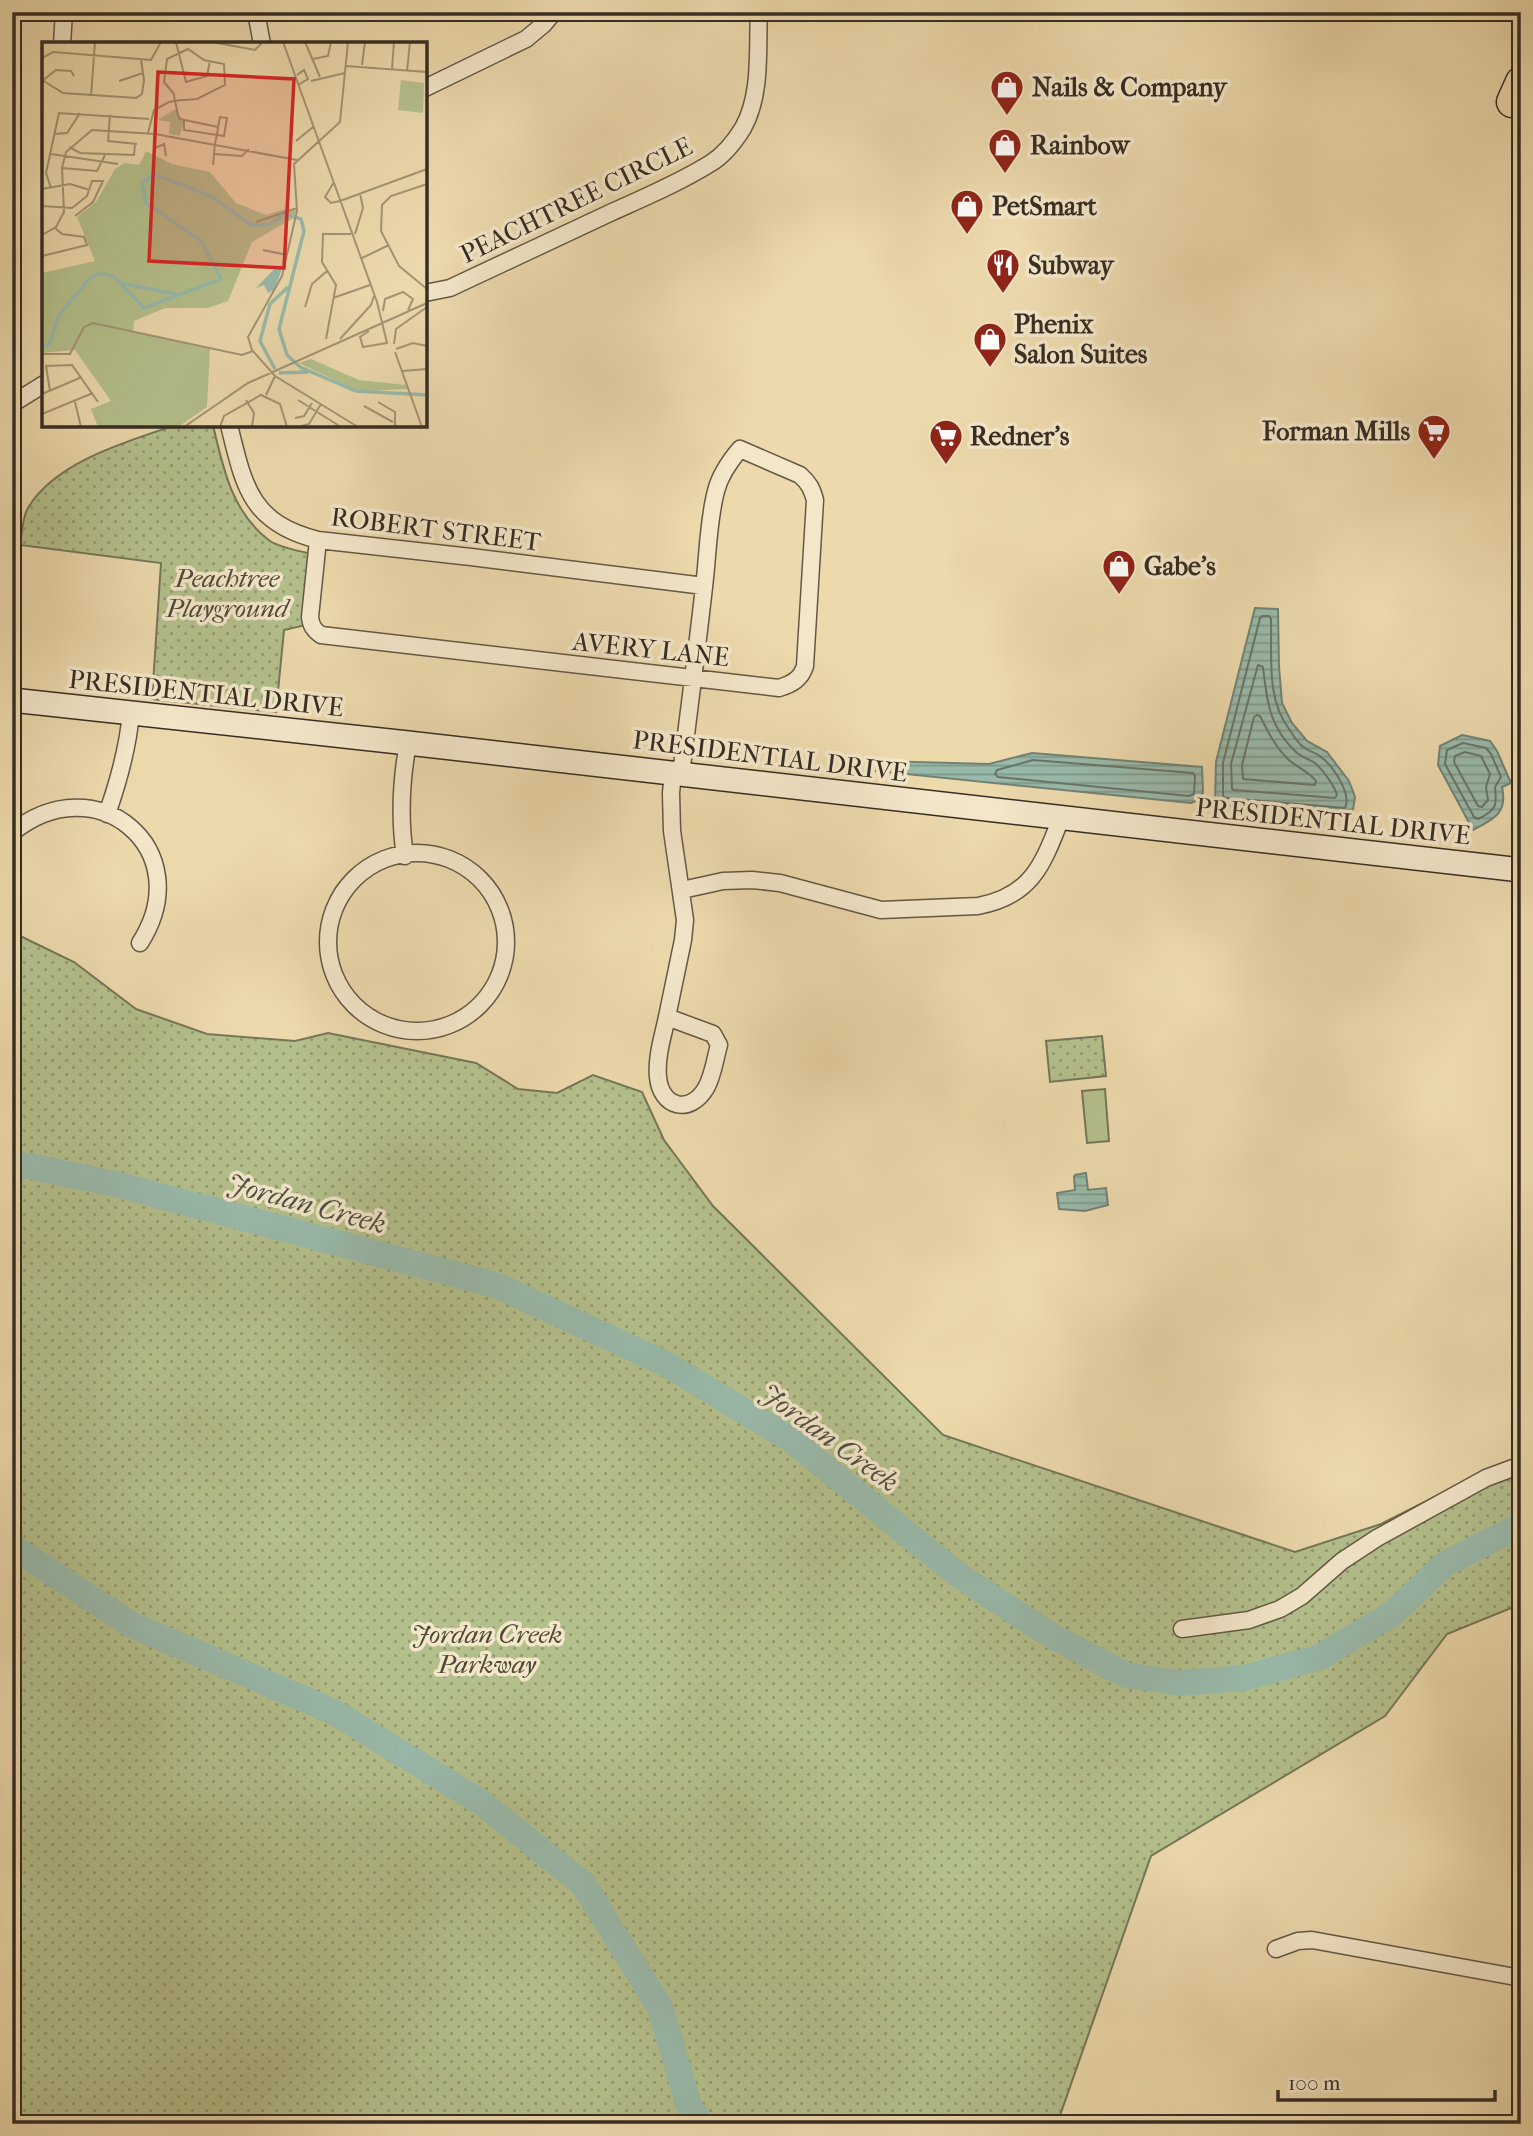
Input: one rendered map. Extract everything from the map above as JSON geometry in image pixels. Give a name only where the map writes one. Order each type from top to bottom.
[{"type":"street","points":[[62,42],[64,12]]},
{"type":"street","points":[[256,12],[262,42]]},
{"type":"street","points":[[427,88],[526,39],[554,12]]},
{"type":"street","name":"PEACHTREE CIRCLE","points":[[427,293],[450,288],[669,186],[720,156],[733,142],[751,110],[755,92],[759,12]]},
{"type":"street","points":[[12,404],[42,385]]},
{"type":"street","name":"ROBERT STREET","points":[[230,427],[242,476],[257,505],[284,529],[299,536],[318,541],[704,586]]},
{"type":"street","name":"AVERY LANE","points":[[318,541],[310,624],[314,631],[321,635],[779,688],[798,679],[805,666],[815,500],[807,481],[800,475],[740,449],[721,476],[716,492],[704,586]]},
{"type":"street","points":[[667,1017],[713,1034],[719,1045],[707,1086],[701,1095],[686,1105],[674,1104],[662,1094],[657,1064],[667,1017],[684,940],[685,920],[672,831],[671,793],[677,773],[693,679],[704,586]]},
{"type":"street","name":"PRESIDENTIAL DRIVE","points":[[12,700],[1521,870]]},
{"type":"street","points":[[107,814],[118,784],[131,712]]},
{"type":"street","points":[[405,856],[400,799],[408,743]]},
{"type":"street","points":[[12,834],[37,816],[74,808],[92,809],[107,814],[132,829],[152,857],[159,890],[151,926],[140,943]]},
{"type":"street","points":[[682,890],[723,881],[752,880],[780,883],[881,910],[978,906],[1008,897],[1034,876],[1044,862],[1061,818]]},
{"type":"street","points":[[405,856],[438,856],[469,869],[483,880],[494,895],[503,911],[507,929],[506,962],[492,992],[468,1015],[438,1028],[398,1028],[365,1015],[351,1003],[340,988],[328,957],[328,925],[343,891],[370,867],[405,856]]},
{"type":"street","points":[[1182,1629],[1249,1620],[1280,1609],[1302,1596],[1342,1561],[1377,1538],[1486,1478],[1521,1465]]},
{"type":"street","points":[[1276,1949],[1298,1941],[1312,1940],[1521,1978]]},
{"type":"green space","name":"Peachtree Playground","points":[[170,427],[214,427],[225,473],[246,517],[270,541],[292,550],[317,555],[310,624],[284,630],[276,712],[152,699],[161,563],[20,545],[26,512],[40,492],[74,466],[136,438]]},
{"type":"green space","name":"Jordan Creek Parkway","points":[[12,932],[74,962],[136,1009],[207,1034],[295,1041],[328,1033],[476,1063],[518,1089],[557,1093],[593,1075],[642,1092],[664,1140],[713,1206],[943,1435],[1295,1552],[1381,1524],[1500,1464],[1521,1458],[1521,1604],[1447,1634],[1385,1716],[1151,1856],[1057,2124],[12,2124]]},
{"type":"green space","points":[[1102,1036],[1106,1076],[1050,1082],[1046,1041]]},
{"type":"green space","points":[[1105,1089],[1109,1141],[1087,1143],[1082,1091]]},
{"type":"water","points":[[1255,608],[1278,609],[1282,703],[1292,723],[1307,741],[1327,752],[1349,781],[1355,797],[1352,816],[1215,805],[1216,762]]},
{"type":"water","points":[[1462,735],[1490,741],[1511,783],[1502,787],[1503,803],[1498,814],[1473,830],[1438,765],[1440,746]]},
{"type":"water","points":[[1032,753],[1202,767],[1203,792],[1200,799],[1191,803],[876,771],[880,761],[989,764]]},
{"type":"water","points":[[1086,1173],[1088,1190],[1106,1188],[1108,1205],[1085,1211],[1059,1209],[1057,1193],[1075,1190],[1075,1175]]},
{"type":"waterway","name":"Jordan Creek","points":[[12,1168],[23,1165],[115,1184],[496,1285],[668,1365],[790,1439],[957,1574],[1050,1635],[1126,1675],[1181,1683],[1244,1678],[1320,1657],[1392,1614],[1445,1564],[1521,1525]]},
{"type":"waterway","name":"Jordan Creek","points":[[12,1547],[132,1625],[334,1712],[482,1803],[583,1884],[660,2007],[689,2106],[702,2124]]},
{"type":"place","name":"Nails & Company","points":[[1007,117]]},
{"type":"place","name":"Rainbow","points":[[1005,175]]},
{"type":"place","name":"PetSmart","points":[[967,236]]},
{"type":"place","name":"Subway","points":[[1003,295]]},
{"type":"place","name":"Phenix Salon Suites","points":[[990,369]]},
{"type":"place","name":"Forman Mills","points":[[1434,461]]},
{"type":"place","name":"Redner's","points":[[946,466]]},
{"type":"place","name":"Gabe's","points":[[1119,596]]}]
